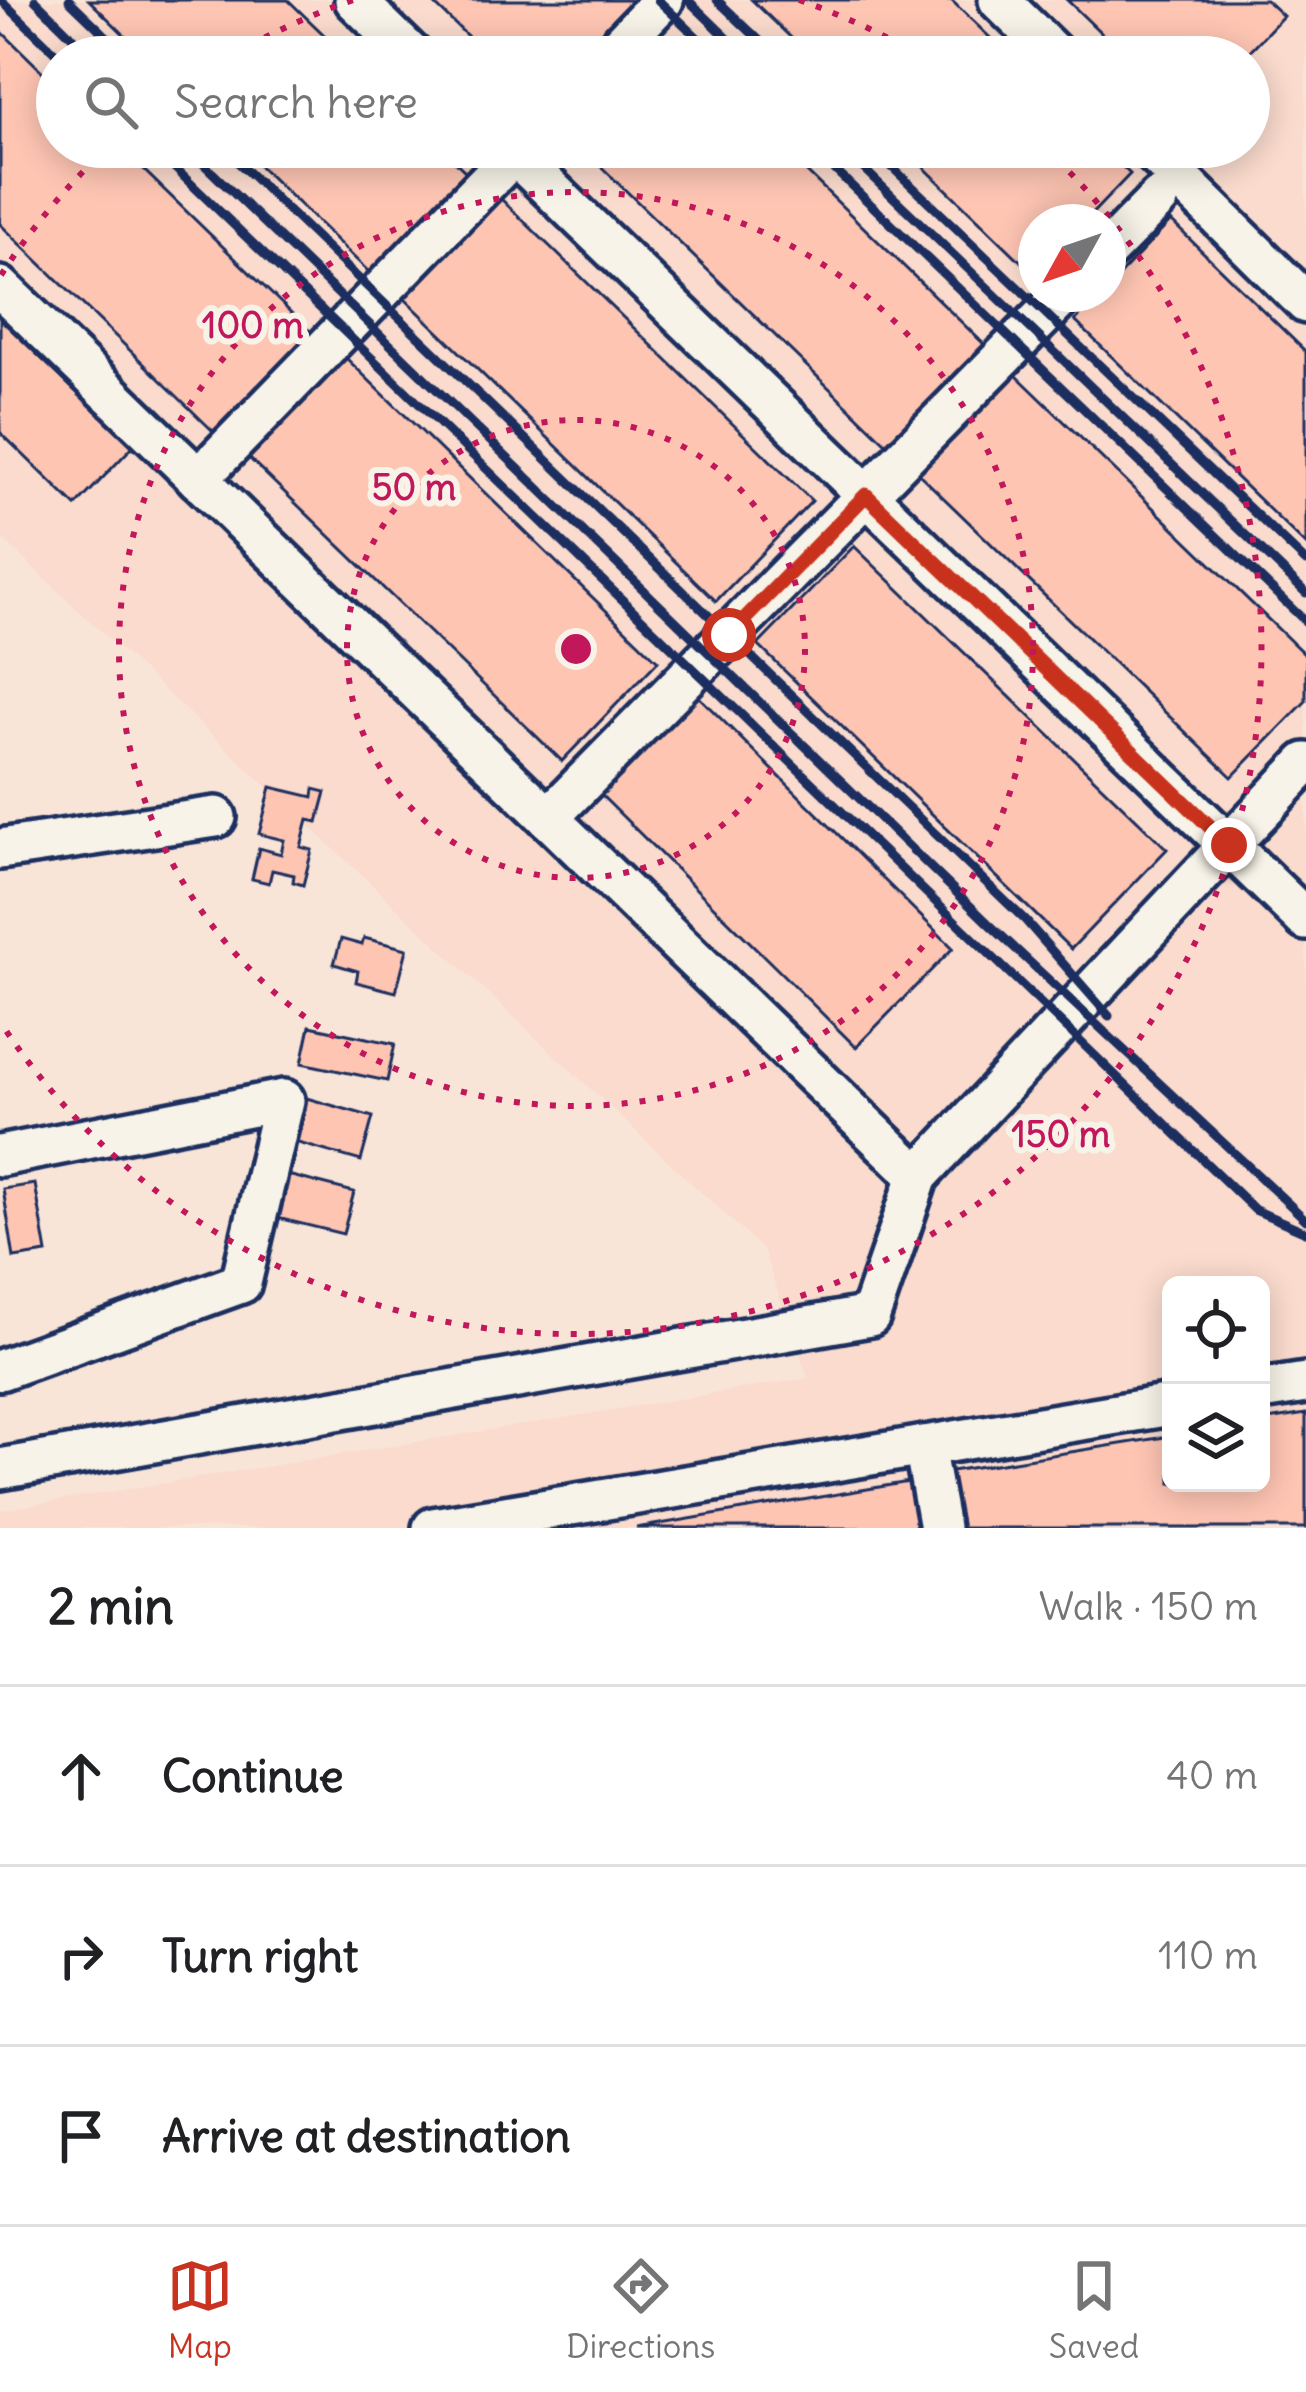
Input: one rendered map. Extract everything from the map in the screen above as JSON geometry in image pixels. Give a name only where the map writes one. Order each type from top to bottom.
[{"type":"street","points":[[355,0],[392,36]]},
{"type":"street","points":[[628,36],[663,0]]},
{"type":"street","points":[[999,0],[1036,36]]},
{"type":"street","points":[[198,479],[496,168]]},
{"type":"street","points":[[533,168],[1306,920]]},
{"type":"street","points":[[1169,168],[1306,303]]},
{"type":"street","points":[[1126,232],[1160,198]]},
{"type":"street","points":[[0,287],[918,1176]]},
{"type":"street","points":[[548,818],[1047,312]]},
{"type":"street","points":[[0,1469],[870,1316],[918,1176],[1306,764]]},
{"type":"street","points":[[0,849],[216,817]]},
{"type":"street","points":[[0,1156],[284,1100],[241,1283],[0,1370]]},
{"type":"street","points":[[1270,1389],[1306,1383]]},
{"type":"street","points":[[445,1527],[1162,1406]]},
{"type":"street","points":[[924,1446],[939,1528]]},
{"type":"shaded area","points":[[0,0],[1306,0],[1306,1528],[0,1528],[0,1510],[808,1378],[763,1250],[0,537]]},
{"type":"building","points":[[89,0],[288,0],[325,36],[126,36]]},
{"type":"building","points":[[430,0],[631,2],[598,36],[467,36]]},
{"type":"building","points":[[752,0],[951,0],[988,36],[789,36]]},
{"type":"building","points":[[1067,0],[1266,0],[1283,16],[1264,36],[1104,36]]},
{"type":"building","points":[[0,30],[36,65],[36,168],[142,168],[313,334],[216,434],[0,224]]},
{"type":"building","points":[[262,168],[462,168],[467,173],[370,273]]},
{"type":"building","points":[[603,168],[803,168],[989,349],[892,449]]},
{"type":"building","points":[[925,168],[1124,168],[1130,174],[1101,204],[1018,204],[1018,258]]},
{"type":"building","points":[[499,197],[812,501],[716,601],[403,297]]},
{"type":"building","points":[[1171,221],[1306,352],[1306,545],[1075,321],[1084,312],[1126,312],[1126,268]]},
{"type":"building","points":[[0,319],[133,446],[76,506],[0,432]]},
{"type":"building","points":[[345,357],[658,661],[562,761],[248,457]]},
{"type":"building","points":[[1015,374],[1306,656],[1306,701],[1232,777],[918,473]]},
{"type":"building","points":[[854,546],[1167,849],[1071,949],[758,645]]},
{"type":"building","points":[[696,694],[953,948],[856,1047],[599,793]]},
{"type":"building","points":[[271,787],[313,797],[314,789],[326,792],[318,822],[308,820],[301,847],[312,850],[303,885],[293,882],[294,875],[272,870],[269,883],[252,879],[259,848],[281,854],[284,840],[259,834]]},
{"type":"building","points":[[364,938],[407,949],[396,992],[356,982],[358,971],[334,964],[341,939],[362,945]]},
{"type":"building","points":[[310,1026],[395,1044],[387,1081],[302,1063]]},
{"type":"building","points":[[303,1097],[373,1117],[361,1161],[291,1141]]},
{"type":"building","points":[[276,1172],[354,1192],[343,1234],[265,1215]]},
{"type":"building","points":[[35,1184],[47,1253],[14,1258],[3,1189]]},
{"type":"building","points":[[1306,1414],[1306,1528],[954,1528],[945,1472],[1162,1437],[1162,1492],[1270,1492],[1270,1420]]},
{"type":"building","points":[[909,1482],[917,1528],[636,1528]]},
{"type":"railway","points":[[1,0],[38,36]]},
{"type":"railway","points":[[35,0],[72,36]]},
{"type":"railway","points":[[69,0],[106,36]]},
{"type":"railway","points":[[658,0],[696,36]]},
{"type":"railway","points":[[688,0],[725,36]]},
{"type":"railway","points":[[717,0],[755,36]]},
{"type":"railway","points":[[175,168],[1255,1210],[1306,1232]]},
{"type":"railway","points":[[208,168],[989,924],[1306,1220]]},
{"type":"railway","points":[[244,168],[1025,920],[1109,1016]]},
{"type":"railway","points":[[833,168],[1306,622]]},
{"type":"railway","points":[[863,168],[1306,593]]},
{"type":"railway","points":[[893,168],[1306,562]]},
{"type":"route","points":[[729,635],[866,495],[1229,845]]}]
